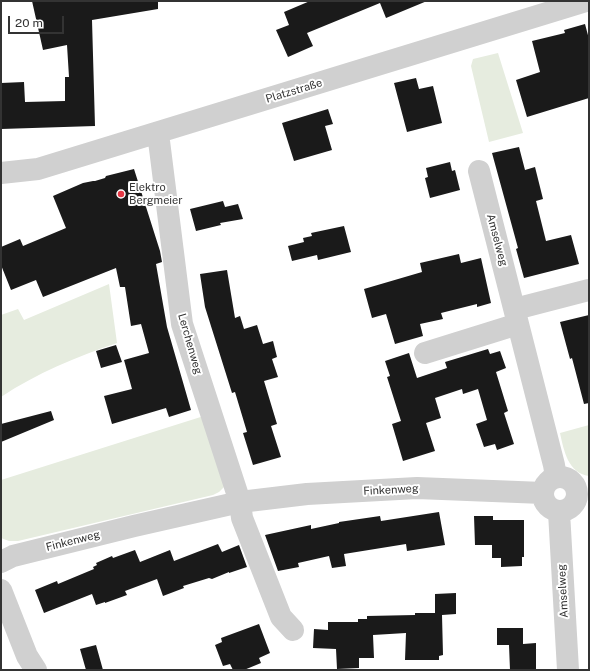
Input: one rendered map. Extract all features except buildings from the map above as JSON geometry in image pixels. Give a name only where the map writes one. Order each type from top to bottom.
[{"type":"street","name":"Platzstraße","points":[[1,173],[38,169],[586,1]]},
{"type":"street","name":"Lerchenweg","points":[[158,133],[182,324],[240,502]]},
{"type":"street","name":"Amselweg","points":[[479,171],[554,465],[549,485]]},
{"type":"street","points":[[425,353],[589,290]]},
{"type":"street","points":[[564,478],[583,490],[569,509],[559,512],[550,509],[544,502],[549,485],[564,478]]},
{"type":"street","name":"Finkenweg","points":[[1,562],[12,556],[240,502],[307,494],[417,488],[549,485]]},
{"type":"street","points":[[240,502],[242,518],[281,617],[293,630]]},
{"type":"street","name":"Amselweg","points":[[559,512],[568,670]]},
{"type":"street","points":[[1,590],[27,656],[36,670]]},
{"type":"shaded area","points":[[498,53],[523,133],[489,142],[471,66],[473,59]]},
{"type":"shaded area","points":[[109,284],[117,343],[57,366],[29,380],[1,397],[1,315],[18,309],[24,320]]},
{"type":"shaded area","points":[[207,415],[224,487],[219,492],[213,495],[18,541],[9,541],[1,538],[1,480]]},
{"type":"shaded area","points":[[589,425],[589,476],[576,471],[572,466],[565,454],[560,433]]},
{"type":"place","name":"Elektro Bergmeier","points":[[121,194]]}]
